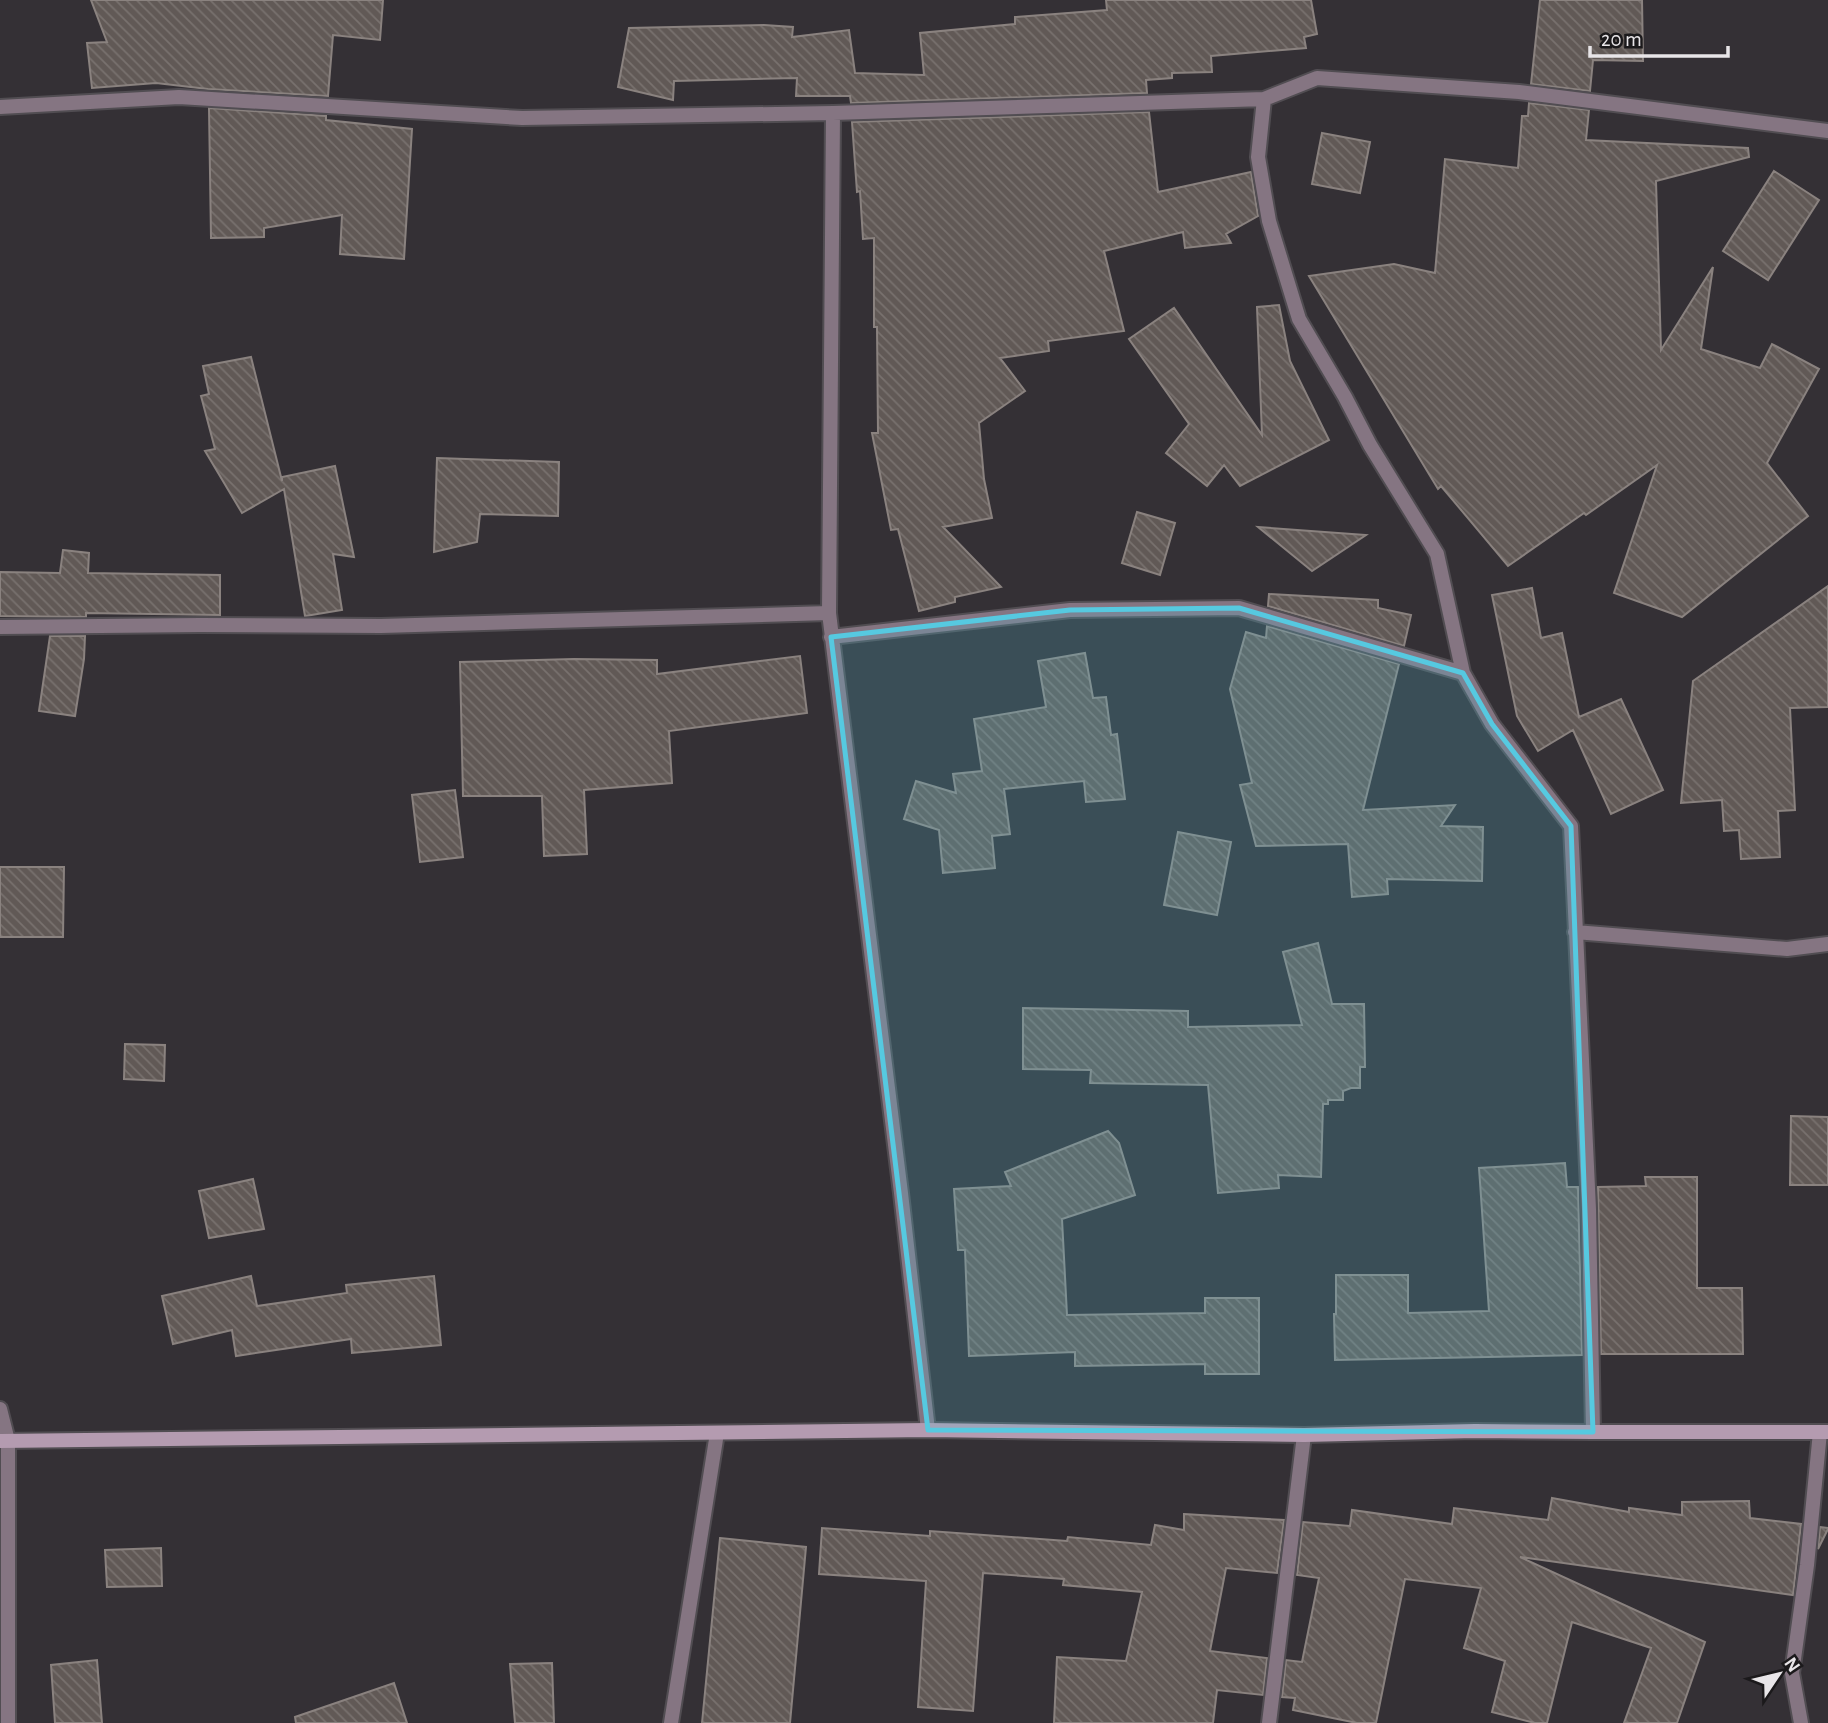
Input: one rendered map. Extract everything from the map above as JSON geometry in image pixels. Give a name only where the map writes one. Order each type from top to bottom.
[{"type":"main road","points":[[4,1441],[928,1430],[1304,1435],[1475,1431],[1824,1432]]},
{"type":"street","points":[[0,107],[179,97],[522,118],[833,113],[1264,99],[1317,78],[1520,92],[1828,131]]},
{"type":"street","points":[[1264,99],[1258,157],[1269,221],[1299,319],[1437,554],[1463,673],[1492,724],[1571,826],[1589,1209],[1593,1433]]},
{"type":"street","points":[[833,113],[829,612],[928,1430]]},
{"type":"street","points":[[831,637],[1070,610],[1239,608],[1463,673]]},
{"type":"street","points":[[0,627],[381,626],[829,612]]},
{"type":"street","points":[[1575,932],[1787,948],[1828,944]]},
{"type":"street","points":[[0,1409],[4,1441],[8,1723]]},
{"type":"street","points":[[1801,1723],[1792,1673],[1824,1432]]},
{"type":"street","points":[[671,1723],[717,1433]]},
{"type":"street","points":[[1269,1723],[1304,1435]]},
{"type":"highlighted area","points":[[1239,608],[1463,673],[1492,724],[1571,826],[1593,1432],[928,1430],[831,637],[1070,610]]},
{"type":"building","points":[[91,0],[383,0],[380,40],[333,35],[328,96],[156,83],[92,88],[87,43],[107,42]]},
{"type":"building","points":[[1106,0],[1311,0],[1317,34],[1304,37],[1306,48],[1211,56],[1212,72],[1172,73],[1172,78],[1146,80],[1147,93],[851,103],[850,96],[796,96],[797,78],[674,81],[673,100],[618,87],[629,28],[764,25],[793,27],[792,37],[849,30],[855,73],[924,75],[920,33],[1015,24],[1015,17],[1107,10]]},
{"type":"building","points":[[1540,0],[1642,0],[1643,61],[1593,60],[1590,91],[1531,84]]},
{"type":"building","points":[[1529,103],[1589,110],[1586,140],[1748,148],[1749,157],[1656,181],[1661,350],[1713,267],[1701,349],[1760,368],[1772,344],[1819,369],[1767,463],[1808,516],[1682,617],[1614,593],[1657,465],[1508,566],[1441,486],[1438,489],[1309,276],[1394,264],[1435,273],[1445,159],[1518,168],[1522,116],[1528,116]]},
{"type":"building","points":[[209,108],[326,116],[326,120],[412,129],[404,259],[340,254],[342,215],[264,228],[264,237],[211,238]]},
{"type":"building","points":[[1149,112],[1158,192],[1251,172],[1258,216],[1226,234],[1231,243],[1185,248],[1183,232],[1104,251],[1124,331],[1048,341],[1049,351],[1000,358],[1025,391],[979,423],[984,479],[992,518],[943,527],[1001,587],[955,597],[955,602],[919,611],[898,529],[891,530],[872,433],[878,433],[874,238],[863,239],[852,122]]},
{"type":"building","points":[[1322,133],[1370,142],[1360,193],[1312,184]]},
{"type":"building","points":[[1774,171],[1819,200],[1768,280],[1723,251]]},
{"type":"building","points":[[1279,305],[1290,361],[1329,440],[1240,486],[1224,465],[1207,486],[1166,453],[1189,424],[1129,339],[1174,308],[1262,435],[1257,307]]},
{"type":"building","points":[[251,357],[282,481],[282,477],[335,466],[354,557],[333,554],[342,610],[305,616],[284,489],[242,513],[205,451],[215,449],[201,396],[209,394],[203,366]]},
{"type":"building","points":[[437,458],[559,462],[558,516],[480,514],[477,542],[434,552]]},
{"type":"building","points":[[1137,512],[1175,523],[1160,575],[1122,563]]},
{"type":"building","points":[[1258,527],[1366,535],[1312,571]]},
{"type":"building","points":[[63,550],[89,553],[88,573],[220,575],[220,615],[86,613],[86,617],[0,616],[0,572],[60,573]]},
{"type":"building","points":[[1828,586],[1828,707],[1790,708],[1795,810],[1778,811],[1780,857],[1741,859],[1739,830],[1724,831],[1722,800],[1681,803],[1693,681]]},
{"type":"building","points":[[1532,588],[1541,638],[1562,633],[1579,717],[1621,699],[1663,790],[1611,814],[1573,730],[1538,751],[1517,716],[1492,595]]},
{"type":"building","points":[[1269,594],[1378,600],[1378,608],[1411,615],[1404,646],[1268,606]]},
{"type":"building","points":[[1267,626],[1399,664],[1363,810],[1455,805],[1441,826],[1483,827],[1482,881],[1387,879],[1388,894],[1352,897],[1348,844],[1256,846],[1240,785],[1252,783],[1230,689],[1246,632],[1266,638]]},
{"type":"building","points":[[50,636],[85,636],[75,716],[39,711]]},
{"type":"building","points":[[1085,653],[1093,698],[1106,697],[1111,735],[1117,734],[1125,799],[1086,802],[1084,781],[1004,789],[1010,834],[992,836],[995,868],[943,873],[939,830],[904,819],[916,781],[956,793],[953,774],[982,771],[974,719],[1046,707],[1038,661]]},
{"type":"building","points":[[800,656],[807,713],[669,731],[672,783],[584,790],[587,854],[544,856],[542,796],[463,796],[460,662],[657,660],[657,674]]},
{"type":"building","points":[[455,790],[463,857],[420,862],[412,795]]},
{"type":"building","points":[[1178,832],[1231,842],[1217,915],[1164,905]]},
{"type":"building","points":[[0,867],[64,867],[63,937],[0,937]]},
{"type":"building","points":[[1318,943],[1332,1004],[1364,1004],[1365,1067],[1360,1067],[1360,1088],[1343,1091],[1343,1100],[1328,1100],[1328,1104],[1323,1104],[1321,1177],[1278,1175],[1279,1188],[1218,1193],[1208,1085],[1090,1083],[1091,1070],[1023,1069],[1023,1008],[1188,1011],[1188,1027],[1302,1025],[1283,952]]},
{"type":"building","points":[[125,1044],[165,1045],[164,1081],[124,1079]]},
{"type":"building","points":[[1791,1116],[1828,1117],[1828,1185],[1790,1185]]},
{"type":"building","points":[[1108,1131],[1119,1143],[1135,1195],[1062,1219],[1067,1315],[1205,1313],[1205,1298],[1259,1298],[1259,1374],[1205,1374],[1205,1364],[1075,1366],[1075,1352],[969,1356],[965,1250],[958,1250],[954,1189],[1011,1186],[1005,1172]]},
{"type":"building","points":[[1565,1163],[1567,1187],[1578,1187],[1582,1355],[1335,1360],[1336,1275],[1408,1275],[1408,1313],[1489,1311],[1479,1168]]},
{"type":"building","points":[[1645,1177],[1697,1177],[1697,1288],[1742,1288],[1743,1354],[1601,1354],[1598,1187],[1646,1186]]},
{"type":"building","points":[[253,1179],[264,1229],[209,1238],[199,1191]]},
{"type":"building","points":[[251,1276],[257,1306],[347,1293],[346,1285],[434,1276],[441,1345],[352,1353],[351,1339],[236,1356],[232,1330],[173,1344],[162,1296]]},
{"type":"building","points":[[1552,1498],[1629,1512],[1629,1508],[1682,1515],[1682,1502],[1749,1501],[1750,1518],[1801,1524],[1793,1595],[1520,1557],[1705,1642],[1677,1723],[1624,1723],[1651,1648],[1572,1622],[1547,1723],[1535,1723],[1492,1712],[1505,1661],[1464,1648],[1481,1588],[1405,1579],[1376,1723],[1357,1723],[1293,1710],[1295,1698],[1282,1697],[1286,1660],[1302,1662],[1319,1578],[1297,1575],[1303,1522],[1350,1526],[1352,1510],[1452,1524],[1454,1508],[1548,1520]]},
{"type":"building","points":[[1184,1514],[1284,1520],[1277,1573],[1226,1568],[1210,1651],[1267,1658],[1263,1695],[1217,1690],[1213,1723],[1054,1723],[1057,1657],[1126,1661],[1142,1592],[1063,1585],[1064,1579],[983,1573],[973,1711],[918,1707],[926,1581],[819,1574],[822,1528],[930,1536],[930,1531],[1067,1541],[1068,1537],[1151,1545],[1155,1525],[1184,1530]]},
{"type":"building","points":[[1820,1527],[1828,1529],[1818,1549]]},
{"type":"building","points":[[720,1538],[806,1547],[790,1723],[702,1723]]},
{"type":"building","points":[[161,1548],[162,1586],[107,1587],[105,1550]]},
{"type":"building","points":[[97,1660],[102,1723],[55,1723],[51,1665]]},
{"type":"building","points":[[552,1663],[554,1723],[515,1723],[510,1664]]},
{"type":"building","points":[[394,1683],[407,1723],[296,1723],[295,1717]]}]
